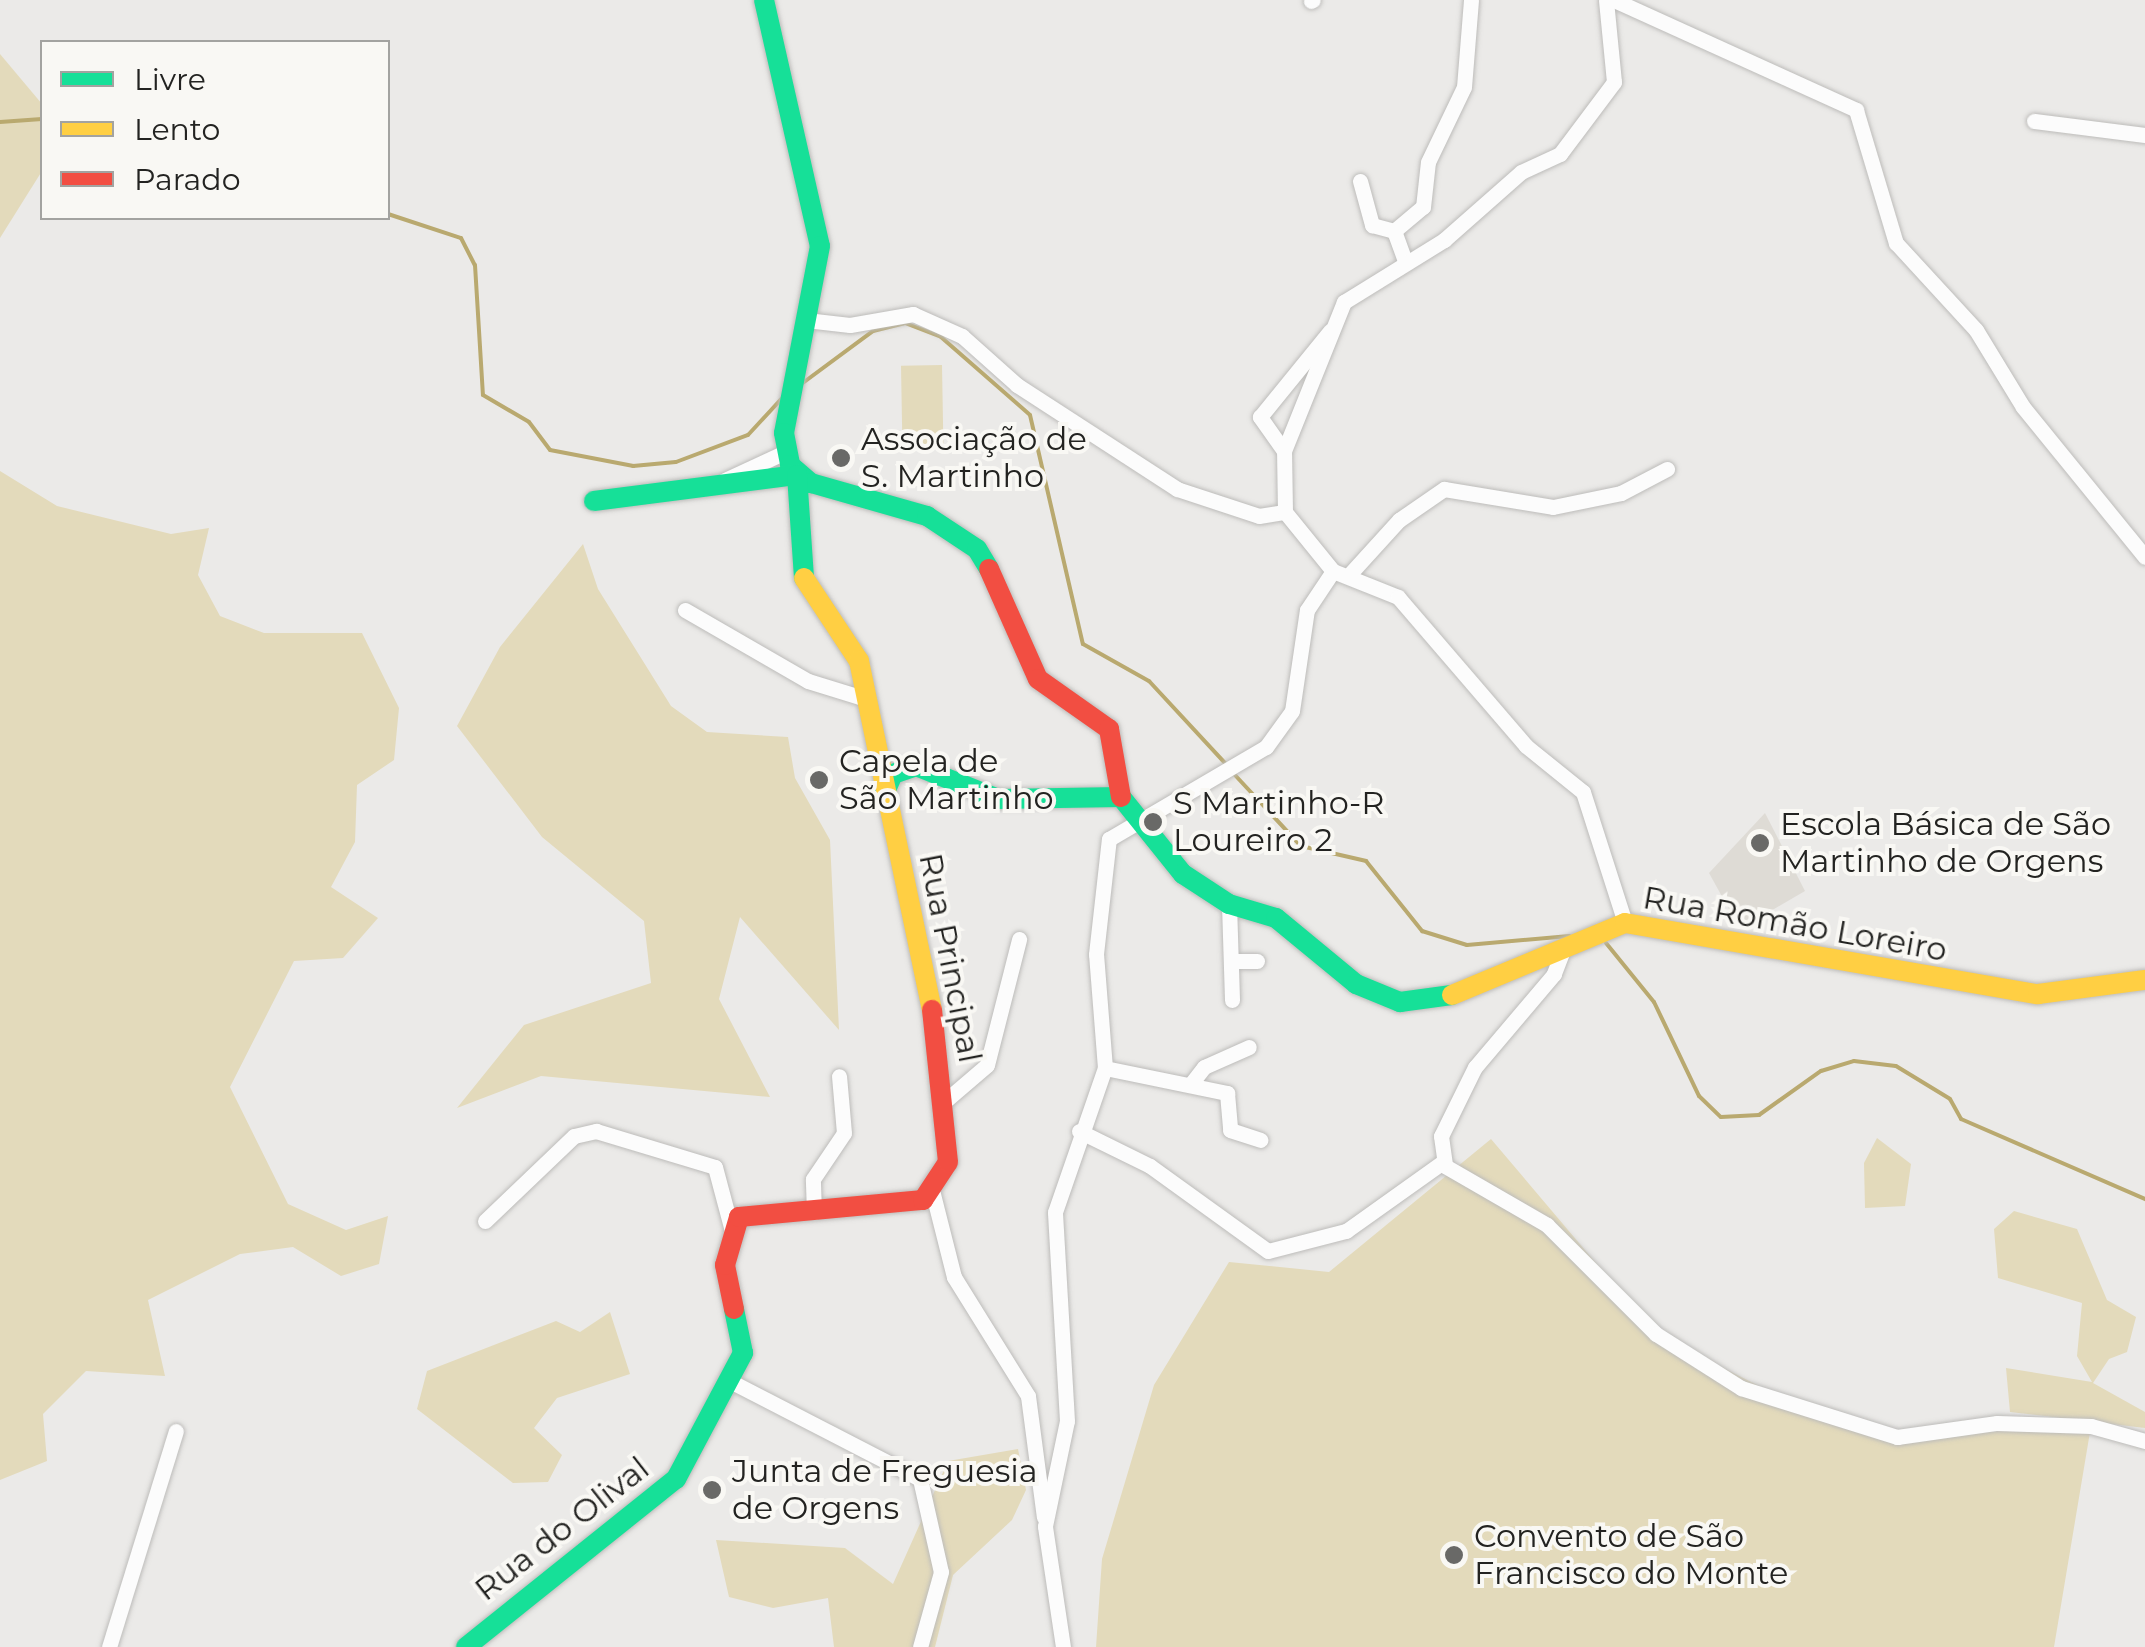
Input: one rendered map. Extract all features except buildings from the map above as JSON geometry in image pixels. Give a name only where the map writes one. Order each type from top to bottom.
[{"type":"street","points":[[764,0],[817,214],[806,320],[785,452],[798,475]]},
{"type":"street","points":[[1394,231],[1423,206],[1428,162],[1464,86],[1471,0]]},
{"type":"street","points":[[1284,450],[1260,418],[1330,331],[1355,292],[1444,240],[1520,172],[1560,154],[1594,116],[1617,64],[1606,0]]},
{"type":"street","points":[[1614,0],[1856,110],[1896,242],[1976,330],[2023,408],[2145,557]]},
{"type":"street","points":[[2034,120],[2145,135]]},
{"type":"street","points":[[1360,182],[1372,225],[1394,231]]},
{"type":"street","points":[[1394,231],[1405,261]]},
{"type":"street","points":[[806,320],[850,325],[913,314],[962,336],[1017,385],[1176,489],[1259,516],[1285,512]]},
{"type":"street","points":[[1330,331],[1284,450],[1285,512],[1340,574],[1398,597],[1526,746],[1583,792],[1625,923]]},
{"type":"street","points":[[725,480],[785,452]]},
{"type":"street","points":[[1046,1526],[1067,1421],[1057,1185],[1105,1068],[1096,954],[1109,839],[1139,814],[1239,766],[1292,712],[1307,610],[1399,520],[1444,489],[1553,507],[1621,492],[1666,470]]},
{"type":"street","points":[[594,501],[725,480],[798,475],[927,516],[977,549],[1023,629],[1038,679],[1109,730],[1121,797],[998,799],[916,766],[893,774],[886,792]]},
{"type":"street","name":"Rua Principal","points":[[798,475],[792,496],[805,586],[859,661],[940,1032],[948,1162],[933,1194]]},
{"type":"street","points":[[684,610],[808,681],[866,699]]},
{"type":"street","name":"Rua Romão Loreiro","points":[[1121,797],[1139,814],[1183,874],[1229,904],[1276,918],[1356,984],[1400,1002],[1447,997],[1625,923],[2038,994],[2145,980]]},
{"type":"street","points":[[1229,904],[1234,961],[1232,1000]]},
{"type":"street","points":[[945,1101],[987,1065],[1019,939]]},
{"type":"street","points":[[1444,1161],[1441,1136],[1476,1066],[1554,974],[1563,950]]},
{"type":"street","points":[[1234,961],[1257,961]]},
{"type":"street","points":[[1190,1085],[1204,1067],[1249,1047]]},
{"type":"street","points":[[1105,1068],[1227,1093],[1230,1130],[1260,1140]]},
{"type":"street","points":[[814,1212],[813,1179],[844,1133],[839,1076]]},
{"type":"street","points":[[485,1221],[574,1136],[596,1131],[715,1166],[732,1231],[754,1212],[814,1212],[933,1194],[954,1277],[1028,1396],[1063,1647]]},
{"type":"street","points":[[1079,1131],[1150,1166],[1268,1250],[1346,1231],[1444,1161]]},
{"type":"street","points":[[1444,1161],[1547,1225],[1656,1334],[1708,1370],[1805,1409],[1897,1436],[1997,1423],[2091,1426],[2145,1441]]},
{"type":"street","name":"Rua do Olival","points":[[466,1647],[674,1482],[732,1382],[743,1353],[725,1266],[732,1231]]},
{"type":"street","points":[[732,1382],[920,1479],[940,1572],[920,1647]]},
{"type":"street","points":[[109,1647],[176,1431]]},
{"type":"shaded area","points":[[0,54],[40,102],[40,174],[0,238]]},
{"type":"shaded area","points":[[942,365],[943,446],[902,447],[901,366]]},
{"type":"shaded area","points":[[0,471],[57,506],[171,534],[209,528],[198,575],[220,616],[264,633],[362,633],[399,708],[394,760],[357,785],[355,842],[331,887],[378,918],[343,958],[294,961],[230,1087],[288,1204],[346,1230],[388,1216],[379,1264],[341,1276],[293,1247],[240,1254],[148,1300],[165,1376],[86,1371],[43,1414],[47,1461],[0,1480]]},
{"type":"shaded area","points":[[583,544],[598,589],[671,706],[707,732],[788,737],[795,778],[830,840],[839,1030],[740,917],[719,999],[770,1097],[541,1076],[457,1108],[524,1025],[651,983],[644,921],[542,837],[457,726],[500,647]]},
{"type":"shaded area","name":"Escola Básica de São Martinho de Orgens","points":[[1765,813],[1805,891],[1740,929],[1709,873]]},
{"type":"shaded area","points":[[1877,1138],[1911,1164],[1905,1206],[1865,1208],[1864,1163]]},
{"type":"shaded area","points":[[1491,1139],[1656,1334],[1805,1409],[1897,1437],[2091,1426],[2054,1647],[1096,1647],[1102,1559],[1154,1385],[1229,1262],[1329,1272]]},
{"type":"shaded area","points":[[2014,1211],[2077,1229],[2107,1300],[2136,1317],[2127,1352],[2109,1359],[2093,1383],[2145,1412],[2145,1428],[2010,1412],[2006,1368],[2092,1382],[2077,1356],[2082,1303],[1998,1278],[1994,1229]]},
{"type":"shaded area","points":[[610,1312],[630,1374],[557,1398],[534,1428],[562,1455],[548,1482],[513,1483],[417,1409],[427,1371],[556,1321],[580,1332]]},
{"type":"shaded area","points":[[1018,1449],[1026,1490],[1012,1520],[953,1575],[935,1647],[834,1647],[828,1598],[773,1608],[729,1597],[716,1540],[845,1548],[893,1584],[948,1461]]},
{"type":"waterway","points":[[0,122],[40,119]]},
{"type":"waterway","points":[[390,215],[461,238],[475,265],[483,395],[529,422],[550,450],[633,466],[676,462],[748,435],[784,396]]},
{"type":"waterway","points":[[800,385],[873,331],[905,323],[941,337],[1030,415],[1083,644],[1149,681],[1225,763]]},
{"type":"waterway","points":[[1234,774],[1301,846],[1366,861],[1422,931],[1467,945],[1570,936]]},
{"type":"waterway","points":[[1606,943],[1654,1002],[1699,1096],[1721,1117],[1759,1115],[1821,1071],[1854,1061],[1896,1066],[1950,1099],[1961,1119],[2145,1199]]},
{"type":"traffic: fast","points":[[764,0],[820,246],[784,433],[790,465],[811,483],[927,516],[977,549],[989,569]]},
{"type":"traffic: fast","points":[[594,501],[797,475],[804,578]]},
{"type":"traffic: fast","points":[[885,792],[893,774],[916,766],[998,799],[1121,797],[1183,874],[1229,904],[1276,918],[1356,984],[1400,1002],[1452,995]]},
{"type":"traffic: fast","points":[[466,1647],[676,1479],[743,1353],[734,1309]]},
{"type":"traffic: slow","points":[[804,578],[859,661],[932,1010]]},
{"type":"traffic: slow","points":[[1452,995],[1625,923],[2038,994],[2145,980]]},
{"type":"traffic: jam","points":[[989,569],[1038,679],[1109,729],[1121,797]]},
{"type":"traffic: jam","points":[[734,1309],[725,1265],[739,1217],[923,1200],[948,1162],[932,1010]]},
{"type":"place","name":"Associação de S. Martinho","points":[[841,458]]},
{"type":"place","name":"Capela de São Martinho","points":[[819,780]]},
{"type":"place","name":"S Martinho-R Loureiro 2","points":[[1153,822]]},
{"type":"place","name":"Escola Básica de São Martinho de Orgens","points":[[1760,843]]},
{"type":"place","name":"Junta de Freguesia de Orgens","points":[[712,1490]]},
{"type":"place","name":"Convento de São Francisco do Monte","points":[[1454,1555]]}]
